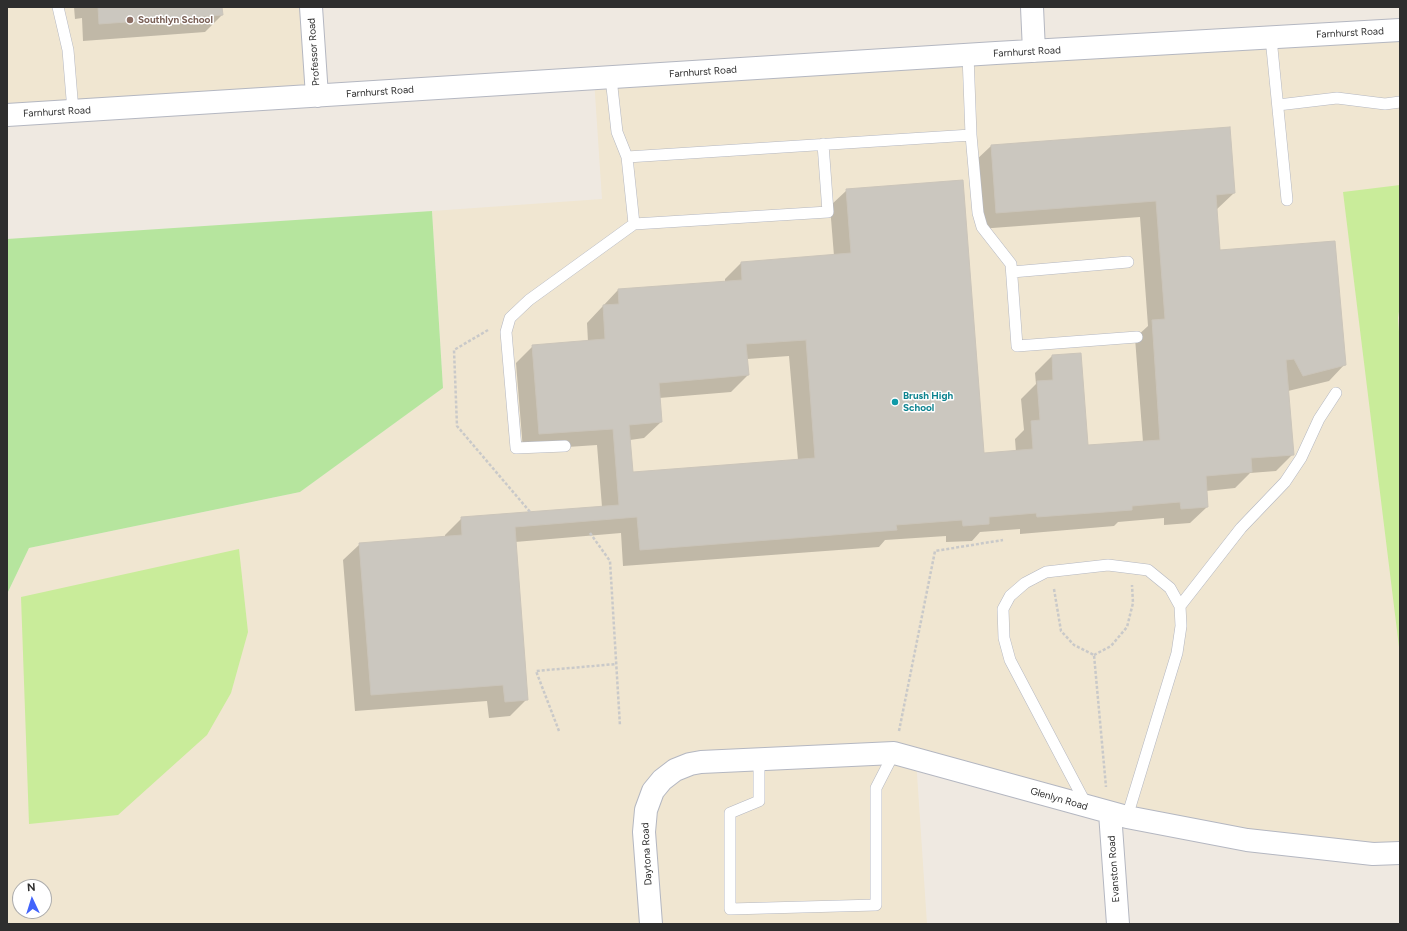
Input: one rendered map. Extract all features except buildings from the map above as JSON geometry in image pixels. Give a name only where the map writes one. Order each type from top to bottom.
[{"type":"street","name":"Professor Road","points":[[311,7],[317,96]]},
{"type":"street","points":[[1032,7],[1034,51]]},
{"type":"street","name":"Farnhurst Road","points":[[7,115],[968,55],[1400,30]]},
{"type":"street","name":"Glenlyn Road","points":[[720,761],[894,753],[1118,815],[1247,840],[1374,854],[1400,853]]},
{"type":"street","name":"Daytona Road","points":[[652,924],[644,832],[646,810],[653,791],[662,780],[675,770],[690,764],[720,761]]},
{"type":"street","name":"Evanston Road","points":[[1118,815],[1118,924]]},
{"type":"lane","points":[[58,7],[68,50],[73,111]]},
{"type":"lane","points":[[1271,38],[1287,200]]},
{"type":"lane","points":[[968,55],[971,135],[978,213],[982,227],[1011,264],[1017,346],[1137,337]]},
{"type":"lane","points":[[611,78],[617,132],[627,157],[634,224]]},
{"type":"lane","points":[[1278,105],[1337,98],[1385,104],[1400,102]]},
{"type":"lane","points":[[627,157],[971,135]]},
{"type":"lane","points":[[564,446],[516,448],[506,332],[510,318],[529,300],[634,224],[828,212],[823,144]]},
{"type":"lane","points":[[1012,272],[1128,262]]},
{"type":"lane","points":[[1180,606],[1241,528],[1285,482],[1301,458],[1319,419],[1336,393]]},
{"type":"lane","points":[[1088,807],[1010,660],[1004,638],[1003,609],[1010,596],[1025,583],[1046,572],[1108,565],[1148,570],[1170,588],[1180,606],[1181,626],[1177,653],[1118,815]]},
{"type":"lane","points":[[759,759],[759,801],[730,813],[730,909],[876,905],[876,788],[894,753]]},
{"type":"path","points":[[510,318],[454,350],[457,426],[531,513]]},
{"type":"path","points":[[590,533],[610,561],[620,726]]},
{"type":"path","points":[[894,753],[935,551],[1003,540]]},
{"type":"path","points":[[1094,655],[1111,646],[1128,627],[1133,603],[1132,584]]},
{"type":"path","points":[[1054,588],[1061,631],[1074,645],[1094,655]]},
{"type":"path","points":[[1094,655],[1104,780],[1118,815]]},
{"type":"path","points":[[559,731],[536,670],[616,664]]},
{"type":"shaded area","points":[[7,7],[311,7],[317,96],[7,115]]},
{"type":"shaded area","points":[[1400,30],[1400,853],[1247,840],[916,759],[927,924],[7,924],[7,594],[29,548],[300,492],[443,388],[432,211],[602,199],[594,79]]},
{"type":"green space","points":[[1400,185],[1400,305],[1398,318],[1400,346],[1400,655],[1343,192]]},
{"type":"green space","points":[[432,211],[443,388],[300,492],[29,548],[7,594],[7,239]]},
{"type":"green space","points":[[239,549],[248,632],[231,693],[207,735],[118,815],[29,824],[21,597]]},
{"type":"place","name":"Southlyn School","points":[[130,20]]},
{"type":"place","name":"Brush High School","points":[[895,402]]}]
